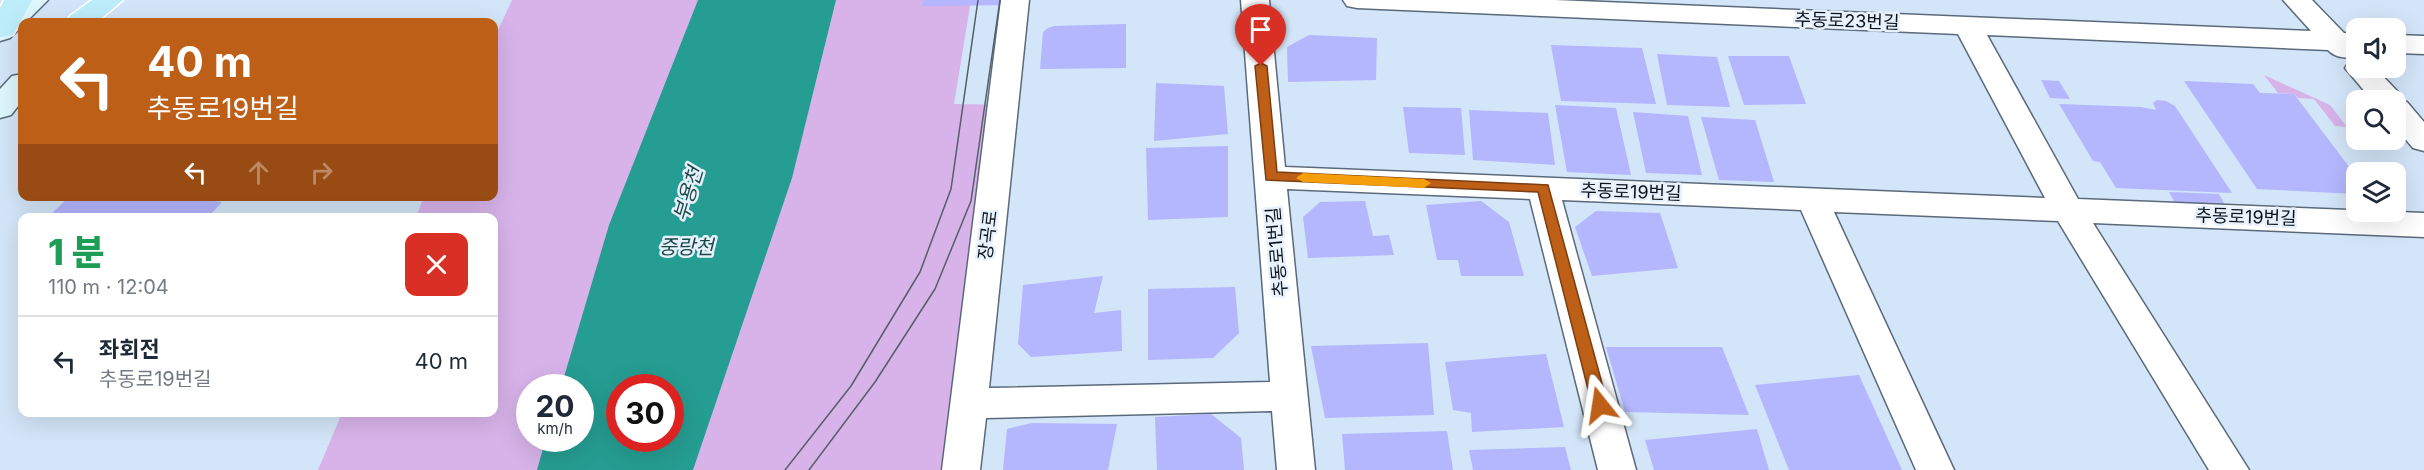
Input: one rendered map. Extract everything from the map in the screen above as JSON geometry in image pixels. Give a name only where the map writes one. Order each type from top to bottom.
[{"type":"main road","points":[[2,30],[18,0]]},
{"type":"main road","points":[[85,18],[109,0]]},
{"type":"street","points":[[2,30],[34,0]]},
{"type":"street","points":[[83,18],[98,0]]},
{"type":"street","name":"장곡로","points":[[961,470],[1015,0]]},
{"type":"street","name":"추동로1번길","points":[[1255,0],[1296,470]]},
{"type":"street","name":"추동로23번길","points":[[1358,0],[2346,42]]},
{"type":"street","points":[[2297,0],[2346,42]]},
{"type":"street","points":[[1968,26],[2068,210],[2230,470]]},
{"type":"street","points":[[2406,44],[2424,45]]},
{"type":"street","points":[[2369,78],[2379,90]]},
{"type":"street","points":[[0,108],[18,88]]},
{"type":"street","points":[[2406,120],[2424,141]]},
{"type":"street","name":"추동로19번길","points":[[1270,177],[2424,225]]},
{"type":"street","points":[[1543,188],[1617,470]]},
{"type":"street","points":[[1812,200],[1935,470]]},
{"type":"street","points":[[968,403],[1290,396]]},
{"type":"shaded area","points":[[512,0],[971,0],[954,104],[1013,105],[960,470],[318,470],[340,417],[498,417],[498,213],[418,213],[422,201],[498,201],[498,30]]},
{"type":"shaded area","points":[[2264,75],[2330,105],[2346,127],[2335,126],[2314,99],[2278,93]]},
{"type":"water","name":"중랑천","points":[[698,0],[836,0],[792,178],[693,470],[537,470],[542,452],[594,452],[594,374],[565,374],[609,225]]},
{"type":"building","points":[[923,0],[1030,0],[1030,5],[922,6]]},
{"type":"building","points":[[1126,24],[1126,68],[1040,69],[1043,32],[1048,28]]},
{"type":"building","points":[[1309,35],[1377,38],[1376,80],[1288,82],[1287,47]]},
{"type":"building","points":[[1551,45],[1642,48],[1656,104],[1561,101]]},
{"type":"building","points":[[1657,54],[1717,57],[1730,107],[1667,105]]},
{"type":"building","points":[[1728,56],[1789,56],[1806,104],[1744,105]]},
{"type":"building","points":[[2041,80],[2059,81],[2070,99],[2050,98]]},
{"type":"building","points":[[2184,81],[2253,84],[2260,93],[2294,94],[2346,163],[2346,193],[2257,189]]},
{"type":"building","points":[[1156,83],[1224,86],[1228,134],[1154,141]]},
{"type":"building","points":[[2157,100],[2166,101],[2175,106],[2232,193],[2116,188],[2100,162],[2093,161],[2059,104],[2141,107],[2156,110],[2153,103]]},
{"type":"building","points":[[1555,105],[1616,108],[1631,175],[1567,172]]},
{"type":"building","points":[[1403,107],[1461,108],[1465,155],[1409,153]]},
{"type":"building","points":[[1469,110],[1548,113],[1555,165],[1473,160]]},
{"type":"building","points":[[1633,112],[1688,116],[1702,175],[1646,173]]},
{"type":"building","points":[[1701,117],[1755,120],[1774,182],[1719,180]]},
{"type":"building","points":[[1228,146],[1228,217],[1148,220],[1146,148]]},
{"type":"building","points":[[2169,192],[2219,194],[2226,207],[2176,205]]},
{"type":"building","points":[[65,201],[222,202],[212,213],[52,213]]},
{"type":"building","points":[[1365,201],[1373,236],[1389,235],[1394,255],[1308,258],[1303,217],[1320,202]]},
{"type":"building","points":[[1481,201],[1509,222],[1524,276],[1461,276],[1458,260],[1437,260],[1426,205]]},
{"type":"building","points":[[1596,211],[1660,213],[1678,268],[1592,276],[1575,227]]},
{"type":"building","points":[[1103,276],[1094,313],[1121,310],[1122,351],[1031,357],[1018,344],[1023,285]]},
{"type":"building","points":[[1235,287],[1239,333],[1213,358],[1148,360],[1148,289]]},
{"type":"building","points":[[1428,343],[1434,415],[1325,418],[1311,346]]},
{"type":"building","points":[[1606,347],[1722,347],[1749,415],[1625,412]]},
{"type":"building","points":[[1546,354],[1564,427],[1472,432],[1471,413],[1453,410],[1445,362]]},
{"type":"building","points":[[1859,375],[1902,470],[1789,470],[1755,385]]},
{"type":"building","points":[[1211,414],[1241,438],[1244,470],[1157,470],[1155,417]]},
{"type":"building","points":[[1032,423],[1117,424],[1108,470],[1003,470],[1007,429]]},
{"type":"building","points":[[1757,429],[1769,470],[1654,470],[1645,440]]},
{"type":"building","points":[[1447,431],[1453,470],[1345,470],[1342,434]]},
{"type":"building","points":[[1565,447],[1571,470],[1473,470],[1469,450]]},
{"type":"tram line","points":[[785,470],[851,386],[920,272],[951,189],[978,0]]},
{"type":"tram line","points":[[809,470],[875,382],[935,289],[971,201],[1000,0]]},
{"type":"slow traffic","points":[[1303,178],[1424,183]]},
{"type":"route","points":[[1261,66],[1270,177],[1543,188],[1600,405]]},
{"type":"water label","name":"부용천","points":[[688,194]]}]
